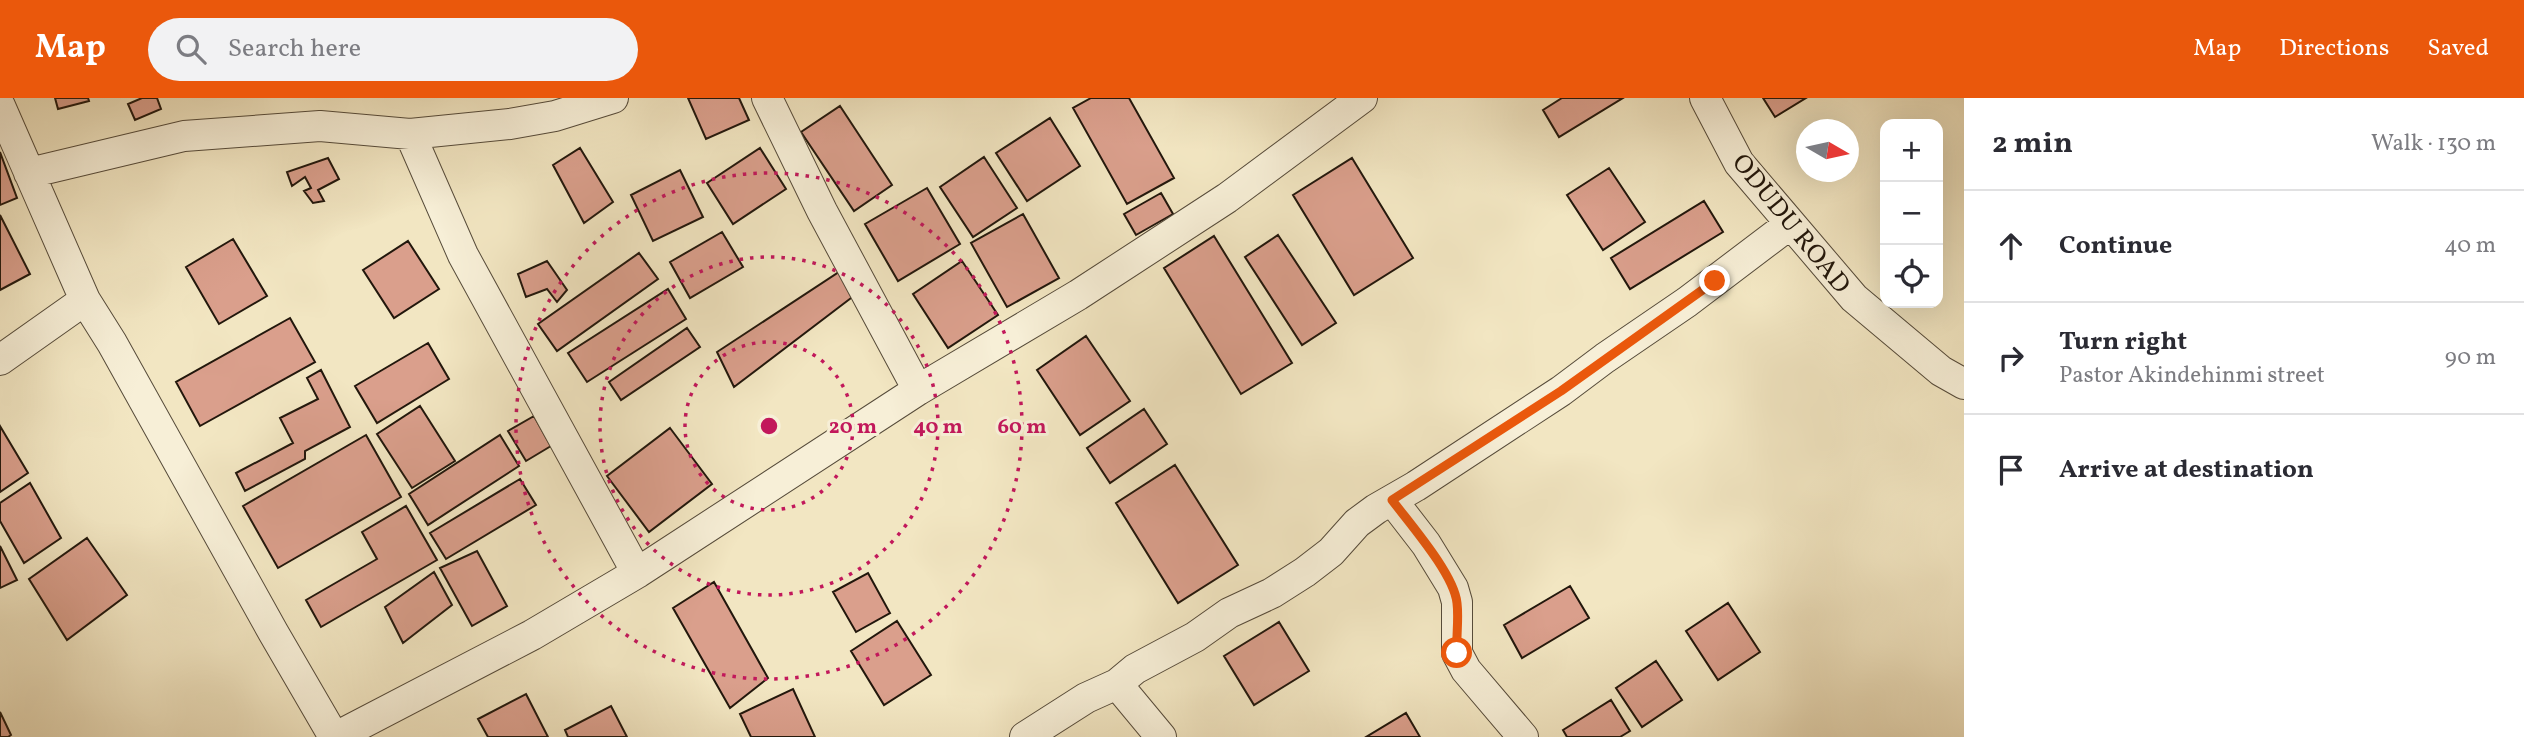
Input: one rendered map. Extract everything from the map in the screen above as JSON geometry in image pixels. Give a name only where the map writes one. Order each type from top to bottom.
[{"type":"street","points":[[29,173],[184,136],[320,126],[410,134],[510,124],[555,116],[613,98]]},
{"type":"street","points":[[767,98],[822,211],[918,390]]},
{"type":"street","points":[[0,106],[85,300],[112,343],[272,632],[335,737],[532,635],[637,573],[918,390],[1078,295],[1227,198],[1362,98]]},
{"type":"street","name":"ODUDU ROAD","points":[[1705,98],[1739,163],[1854,299],[1941,371],[1964,384]]},
{"type":"street","points":[[410,134],[463,255],[637,573]]},
{"type":"street","points":[[1025,737],[1086,698],[1117,684],[1135,669],[1305,572],[1331,552],[1357,523],[1561,391],[1687,302],[1790,224]]},
{"type":"street","points":[[0,360],[85,300]]},
{"type":"street","points":[[1392,500],[1426,544],[1453,588],[1457,602],[1457,653],[1466,670],[1523,737]]},
{"type":"street","points":[[1117,684],[1161,737]]},
{"type":"building","points":[[55,98],[88,98],[89,101],[58,109]]},
{"type":"building","points":[[142,98],[157,98],[161,109],[135,120],[128,104]]},
{"type":"building","points":[[688,98],[739,98],[749,120],[706,139]]},
{"type":"building","points":[[1091,98],[1129,98],[1174,178],[1127,204],[1073,108]]},
{"type":"building","points":[[1562,98],[1623,98],[1559,137],[1543,110]]},
{"type":"building","points":[[1763,98],[1806,98],[1775,117]]},
{"type":"building","points":[[840,106],[892,185],[854,211],[801,132]]},
{"type":"building","points":[[1050,118],[1080,166],[1027,201],[996,153]]},
{"type":"building","points":[[580,148],[613,202],[584,223],[553,165]]},
{"type":"building","points":[[760,148],[786,189],[733,224],[707,183]]},
{"type":"building","points":[[0,152],[17,198],[0,205]]},
{"type":"building","points":[[984,157],[1017,208],[973,237],[940,187]]},
{"type":"building","points":[[328,158],[339,179],[318,190],[324,201],[313,203],[304,191],[311,188],[305,177],[292,186],[287,172]]},
{"type":"building","points":[[1352,158],[1413,258],[1354,295],[1293,195]]},
{"type":"building","points":[[1609,168],[1645,222],[1603,250],[1567,195]]},
{"type":"building","points":[[680,170],[703,217],[653,241],[631,195]]},
{"type":"building","points":[[927,188],[960,244],[898,281],[865,224]]},
{"type":"building","points":[[1161,193],[1173,214],[1136,235],[1124,214]]},
{"type":"building","points":[[1704,201],[1723,232],[1630,289],[1611,258]]},
{"type":"building","points":[[1023,214],[1059,278],[1007,307],[971,243]]},
{"type":"building","points":[[0,215],[30,274],[0,290]]},
{"type":"building","points":[[722,232],[743,267],[690,298],[670,262]]},
{"type":"building","points":[[1278,235],[1336,323],[1302,345],[1245,257]]},
{"type":"building","points":[[1214,236],[1292,363],[1241,394],[1164,268]]},
{"type":"building","points":[[233,239],[267,296],[219,324],[186,267]]},
{"type":"building","points":[[408,241],[439,289],[394,318],[363,270]]},
{"type":"building","points":[[639,253],[658,279],[557,351],[538,324]]},
{"type":"building","points":[[547,261],[567,290],[557,302],[547,289],[526,297],[518,274]]},
{"type":"building","points":[[962,261],[998,315],[948,348],[913,294]]},
{"type":"building","points":[[842,270],[855,295],[734,387],[717,352]]},
{"type":"building","points":[[668,289],[686,319],[587,382],[568,353]]},
{"type":"building","points":[[290,318],[315,362],[200,426],[176,382]]},
{"type":"building","points":[[687,328],[700,347],[621,400],[609,382]]},
{"type":"building","points":[[1086,336],[1130,401],[1080,435],[1037,370]]},
{"type":"building","points":[[428,343],[449,379],[377,423],[355,386]]},
{"type":"building","points":[[321,370],[350,427],[305,451],[305,459],[245,491],[236,473],[293,443],[280,418],[318,399],[307,378]]},
{"type":"building","points":[[420,406],[455,461],[412,488],[377,434]]},
{"type":"building","points":[[1144,409],[1167,444],[1110,483],[1087,448]]},
{"type":"building","points":[[534,416],[551,446],[526,461],[508,431]]},
{"type":"building","points":[[0,426],[28,473],[0,492]]},
{"type":"building","points":[[670,428],[712,484],[649,532],[607,476]]},
{"type":"building","points":[[366,435],[401,497],[278,568],[243,506]]},
{"type":"building","points":[[500,435],[519,466],[428,525],[409,494]]},
{"type":"building","points":[[1175,465],[1238,565],[1178,603],[1116,503]]},
{"type":"building","points":[[520,479],[536,505],[446,559],[430,533]]},
{"type":"building","points":[[30,483],[61,538],[24,563],[0,521],[0,503]]},
{"type":"building","points":[[406,506],[437,560],[321,627],[306,600],[377,559],[362,532]]},
{"type":"building","points":[[87,538],[127,595],[67,640],[29,579]]},
{"type":"building","points":[[0,546],[17,580],[0,588]]},
{"type":"building","points":[[477,551],[507,606],[472,626],[440,568]]},
{"type":"building","points":[[434,572],[452,605],[403,643],[385,607]]},
{"type":"building","points":[[868,573],[890,613],[856,632],[833,592]]},
{"type":"building","points":[[714,582],[768,678],[730,708],[673,608]]},
{"type":"building","points":[[1570,586],[1589,618],[1522,658],[1504,625]]},
{"type":"building","points":[[1728,603],[1760,652],[1718,680],[1686,631]]},
{"type":"building","points":[[897,621],[931,675],[884,705],[851,651]]},
{"type":"building","points":[[1279,622],[1309,671],[1254,705],[1224,656]]},
{"type":"building","points":[[1656,661],[1682,700],[1642,727],[1616,688]]},
{"type":"building","points":[[793,689],[815,737],[751,737],[740,714]]},
{"type":"building","points":[[526,694],[548,737],[488,737],[478,719]]},
{"type":"building","points":[[1611,700],[1630,731],[1620,737],[1567,737],[1563,730]]},
{"type":"building","points":[[611,706],[627,737],[568,737],[565,730]]},
{"type":"building","points":[[0,712],[11,735],[8,737],[0,737]]},
{"type":"building","points":[[1406,713],[1420,737],[1366,737]]},
{"type":"route","points":[[1457,653],[1457,602],[1453,588],[1426,544],[1392,500],[1561,391],[1715,281]]}]
